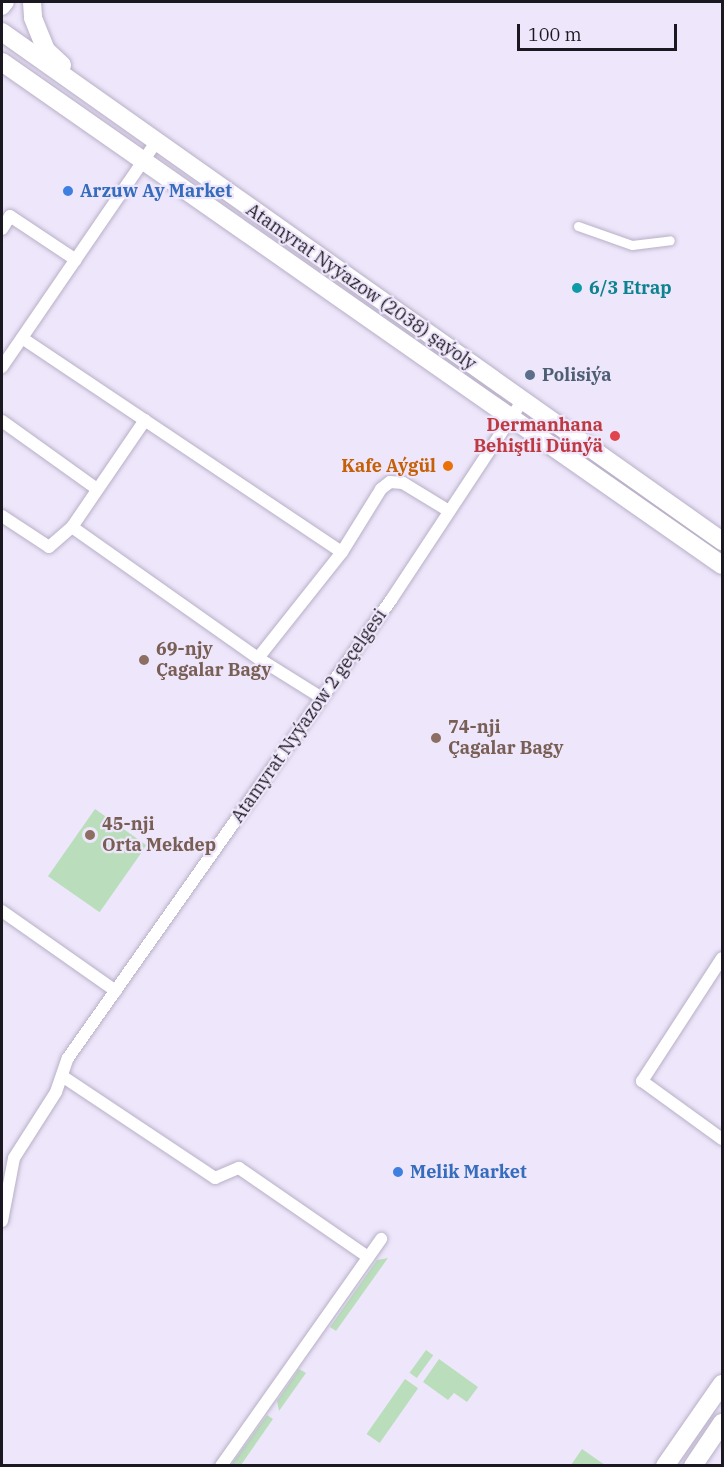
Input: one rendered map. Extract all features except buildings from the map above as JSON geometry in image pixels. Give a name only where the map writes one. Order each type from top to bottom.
[{"type":"main road","points":[[2,8],[6,2]]},
{"type":"main road","points":[[32,2],[33,18],[46,50],[156,142]]},
{"type":"main road","name":"Atamyrat Nyýazow (2038) şaýoly","points":[[2,32],[723,541]]},
{"type":"main road","name":"Atamyrat Nyýazow (2038) şaýoly","points":[[2,62],[723,565]]},
{"type":"main road","points":[[665,1466],[723,1384]]},
{"type":"main road","points":[[693,1466],[723,1423]]},
{"type":"street","points":[[2,367],[156,142]]},
{"type":"street","points":[[2,229],[10,216],[76,260]]},
{"type":"street","points":[[578,226],[632,245],[670,240]]},
{"type":"street","points":[[22,338],[342,552]]},
{"type":"street","name":"Atamyrat Nyýazow 2 geçelgesi","points":[[2,1221],[14,1158],[56,1092],[69,1058],[322,698],[522,401]]},
{"type":"street","points":[[2,516],[49,547],[72,527],[145,420]]},
{"type":"street","points":[[2,421],[98,489]]},
{"type":"street","points":[[258,658],[342,552],[381,489],[390,482],[404,483],[449,511]]},
{"type":"street","points":[[72,527],[258,658],[322,698]]},
{"type":"street","points":[[2,911],[116,991]]},
{"type":"street","points":[[723,958],[642,1081],[723,1139]]},
{"type":"street","points":[[62,1076],[215,1178],[239,1168],[368,1257]]},
{"type":"street","points":[[221,1466],[381,1239]]},
{"type":"green space","points":[[95,809],[147,845],[100,912],[48,876]]},
{"type":"green space","points":[[388,1258],[336,1331],[330,1327],[377,1260]]},
{"type":"green space","points":[[426,1350],[433,1355],[417,1378],[410,1373]]},
{"type":"green space","points":[[439,1359],[478,1387],[467,1402],[454,1393],[448,1400],[423,1382]]},
{"type":"green space","points":[[299,1369],[306,1373],[279,1411],[277,1401]]},
{"type":"green space","points":[[405,1379],[418,1388],[380,1443],[367,1434]]},
{"type":"green space","points":[[267,1415],[273,1419],[241,1465],[231,1465]]},
{"type":"green space","points":[[582,1449],[605,1465],[571,1465]]},
{"type":"place","name":"Arzuw Ay Market","points":[[68,191]]},
{"type":"place","name":"6/3 Etrap","points":[[577,288]]},
{"type":"place","name":"Polisiýa","points":[[530,375]]},
{"type":"place","name":"Dermanhana Behiştli Dünýä","points":[[615,436]]},
{"type":"place","name":"Kafe Aýgül","points":[[448,466]]},
{"type":"place","name":"69-njy Çagalar Bagy","points":[[144,660]]},
{"type":"place","name":"74-nji Çagalar Bagy","points":[[436,738]]},
{"type":"place","name":"45-nji Orta Mekdep","points":[[90,835]]},
{"type":"place","name":"Melik Market","points":[[398,1172]]}]
